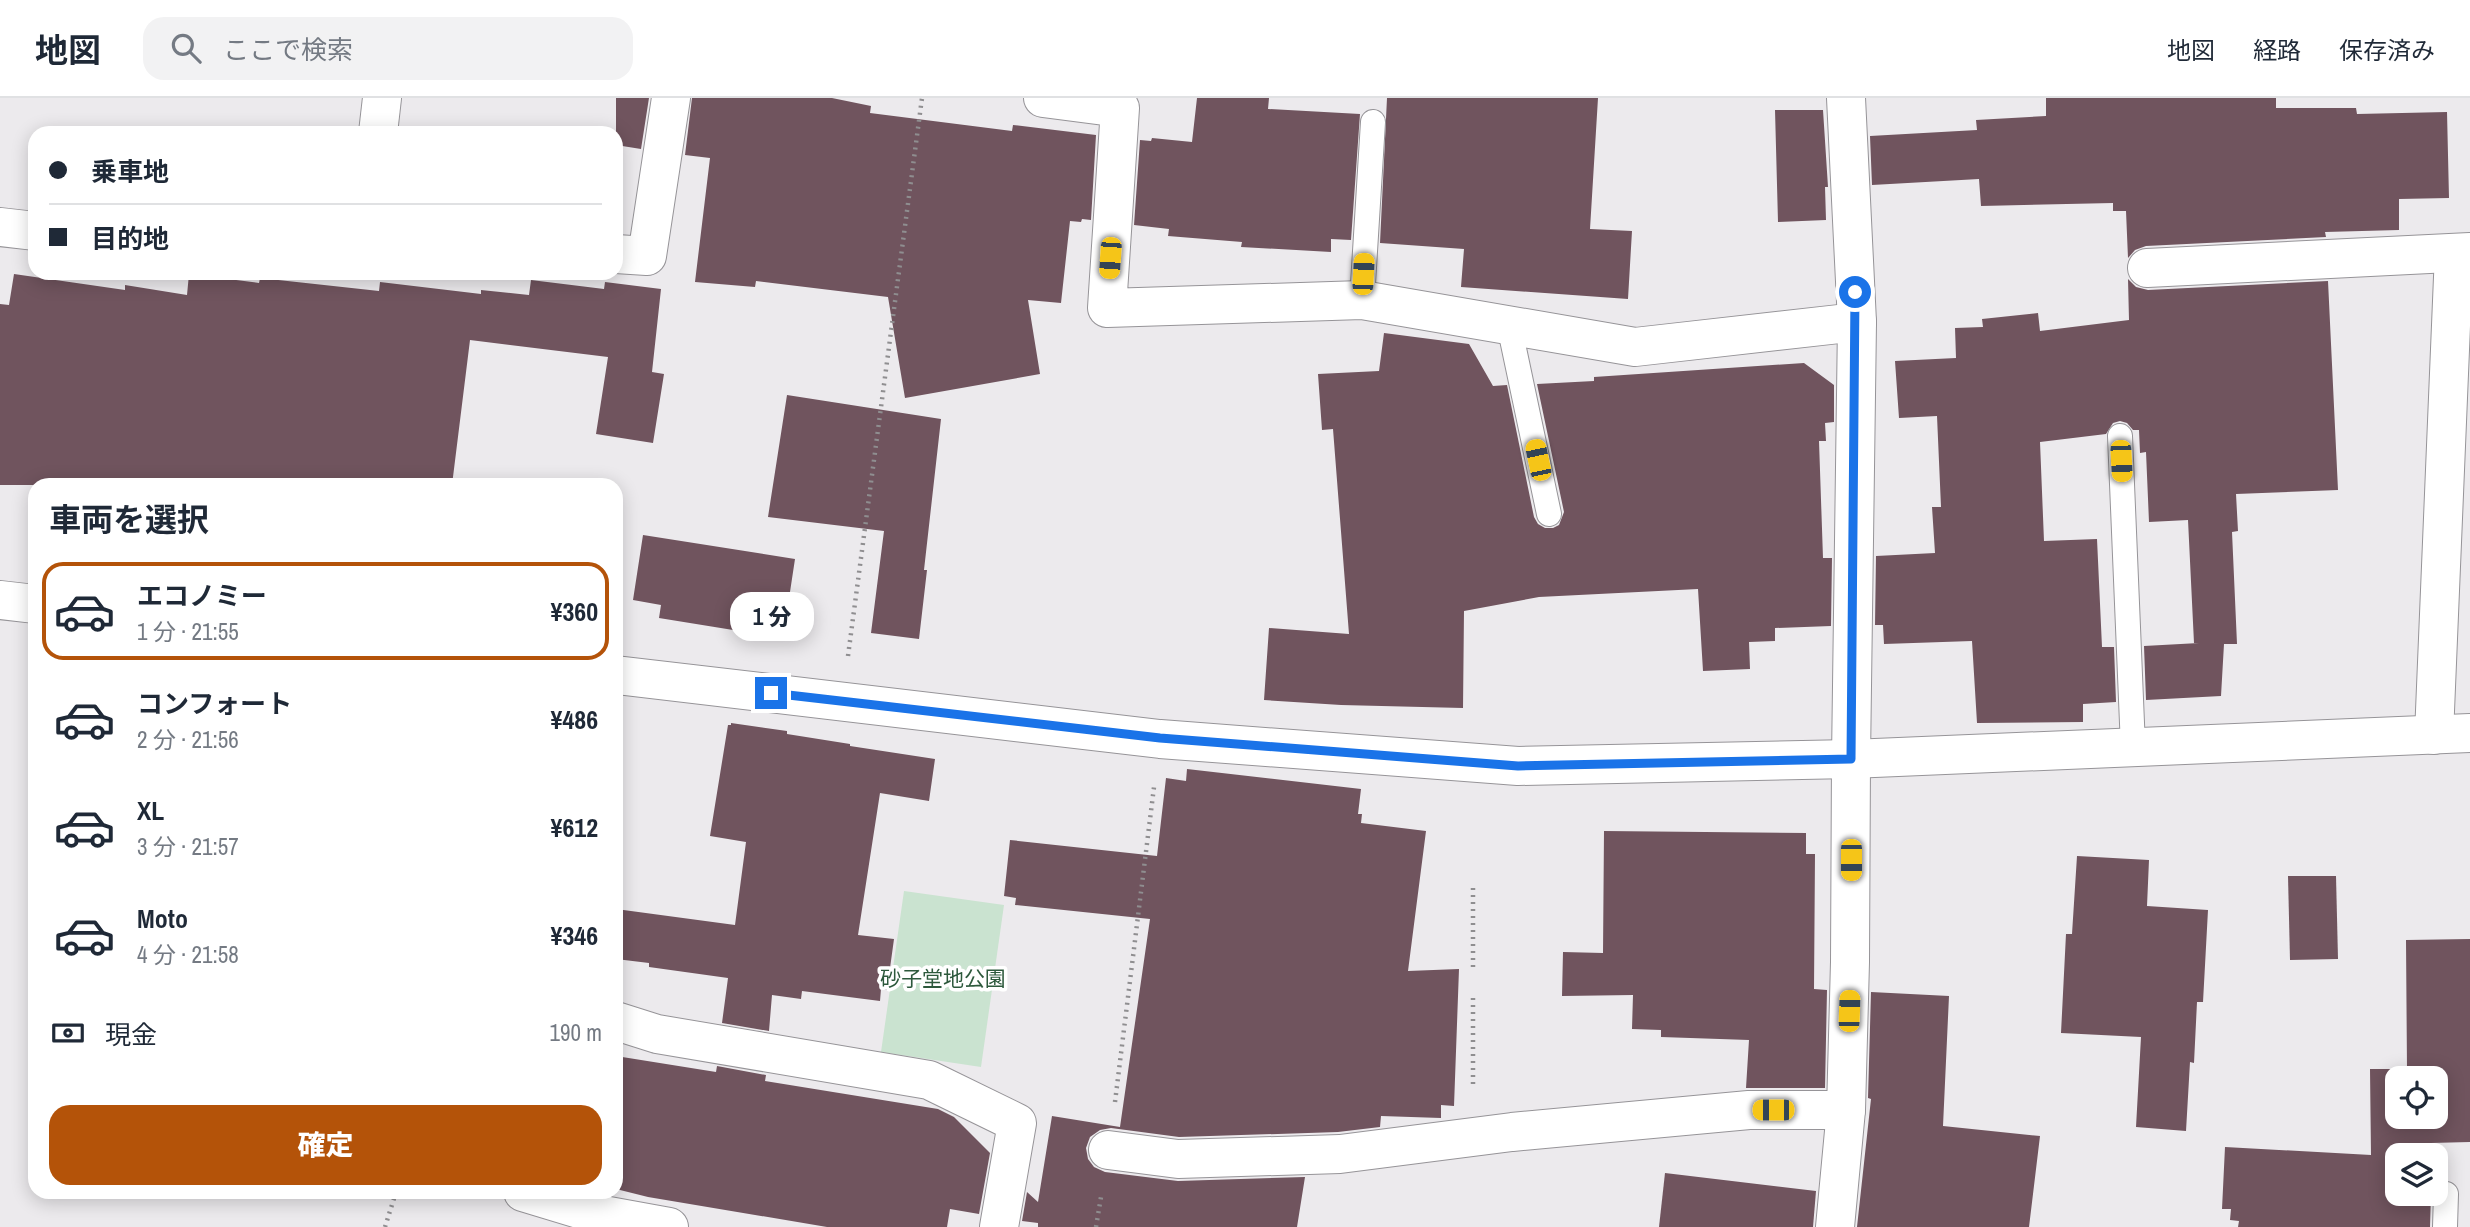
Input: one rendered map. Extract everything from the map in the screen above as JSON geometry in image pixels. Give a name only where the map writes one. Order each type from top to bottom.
[{"type":"street","points":[[379,126],[382,98]]},
{"type":"street","points":[[623,254],[647,256],[671,98]]},
{"type":"street","points":[[1043,98],[1120,108],[1107,308],[1362,300],[1635,347],[1857,322]]},
{"type":"street","points":[[1835,1227],[1846,1110],[1850,962],[1857,322],[1846,98]]},
{"type":"street","points":[[0,227],[28,231]]},
{"type":"street","points":[[623,676],[1160,738],[1518,766],[1851,759],[2452,734],[2462,253],[2147,268]]},
{"type":"street","points":[[0,600],[28,603]]},
{"type":"street","points":[[623,1023],[657,1034],[929,1080],[1017,1123],[999,1227]]},
{"type":"street","points":[[1108,1150],[1178,1159],[1340,1154],[1512,1132],[1749,1110],[1846,1110]]},
{"type":"street","points":[[546,1199],[592,1213],[669,1227]]},
{"type":"lane","points":[[1362,300],[1373,122]]},
{"type":"lane","points":[[1509,325],[1549,514]]},
{"type":"lane","points":[[2119,436],[2133,747]]},
{"type":"lane","points":[[2445,1227],[2446,1206]]},
{"type":"path","points":[[842,701],[922,98]]},
{"type":"path","points":[[1096,1227],[1160,738]]},
{"type":"path","points":[[1473,888],[1473,969]]},
{"type":"path","points":[[1473,998],[1473,1138]]},
{"type":"path","points":[[385,1227],[394,1199]]},
{"type":"green space","name":"砂子堂地公園","points":[[904,891],[1004,905],[981,1067],[881,1052]]},
{"type":"building","points":[[616,98],[649,98],[641,149],[623,146],[623,126],[616,126]]},
{"type":"building","points":[[692,98],[832,98],[871,106],[870,113],[1012,131],[1013,125],[1096,135],[1091,220],[1070,221],[1061,303],[1028,300],[1040,374],[905,398],[888,297],[756,281],[755,287],[695,282],[710,158],[685,155]]},
{"type":"building","points":[[1197,98],[1269,98],[1268,109],[1360,114],[1351,240],[1331,239],[1331,252],[1241,247],[1242,242],[1168,236],[1169,229],[1134,225],[1140,140],[1151,141],[1152,138],[1192,142]]},
{"type":"building","points":[[1387,98],[1598,98],[1590,229],[1632,231],[1628,299],[1461,287],[1464,249],[1380,243]]},
{"type":"building","points":[[2046,98],[2276,98],[2276,108],[2356,108],[2357,114],[2447,112],[2449,198],[2399,199],[2399,230],[2325,232],[2326,237],[2146,246],[2135,250],[2128,258],[2126,211],[2113,211],[2113,203],[1981,206],[1979,179],[1872,185],[1870,136],[1977,130],[1976,120],[2046,116]]},
{"type":"building","points":[[1775,110],[1823,110],[1828,187],[1825,187],[1826,220],[1778,222]]},
{"type":"building","points":[[14,274],[28,276],[28,280],[56,280],[125,290],[125,285],[187,295],[188,280],[259,283],[260,280],[278,280],[379,291],[380,282],[481,294],[481,290],[529,295],[531,280],[604,289],[605,282],[661,289],[652,372],[664,374],[653,443],[596,434],[608,357],[470,340],[453,478],[28,478],[28,485],[0,485],[0,304],[9,305]]},
{"type":"building","points":[[2128,279],[2136,287],[2148,290],[2328,281],[2338,490],[2236,494],[2238,531],[2232,532],[2237,644],[2224,644],[2221,696],[2146,700],[2144,646],[2199,643],[2194,643],[2188,520],[2149,522],[2146,452],[2140,453],[2139,430],[2133,430],[2127,423],[2113,423],[2106,434],[2040,442],[2044,541],[2097,539],[2102,647],[2114,647],[2116,702],[2083,704],[2083,722],[1977,723],[1972,641],[1884,644],[1883,625],[1875,625],[1876,556],[1935,553],[1932,507],[1941,507],[1937,416],[1899,418],[1895,361],[1956,358],[1955,328],[1983,327],[1982,319],[2038,313],[2040,331],[2129,320]]},
{"type":"building","points":[[1384,333],[1469,344],[1493,386],[1507,385],[1534,517],[1538,524],[1545,528],[1559,525],[1564,512],[1537,384],[1594,381],[1594,377],[1804,363],[1834,385],[1834,422],[1825,423],[1826,441],[1819,441],[1823,558],[1832,558],[1831,626],[1775,628],[1775,641],[1749,642],[1750,669],[1703,671],[1698,589],[1539,597],[1464,611],[1463,708],[1264,700],[1269,628],[1349,634],[1333,429],[1322,430],[1318,374],[1379,371]]},
{"type":"building","points":[[787,395],[941,419],[919,639],[871,633],[884,531],[768,517]]},
{"type":"building","points":[[643,535],[795,559],[783,638],[659,618],[661,605],[633,600]]},
{"type":"building","points":[[728,725],[787,731],[787,734],[850,746],[935,759],[929,801],[880,793],[858,935],[894,939],[887,990],[881,989],[880,1001],[802,991],[801,999],[772,995],[769,1031],[722,1023],[728,978],[649,967],[649,963],[623,960],[623,910],[735,925],[746,842],[710,836]]},
{"type":"building","points":[[1187,769],[1361,789],[1358,814],[1362,814],[1361,823],[1426,831],[1408,971],[1459,969],[1454,1106],[1441,1105],[1441,1118],[1381,1116],[1380,1127],[1338,1132],[1179,1137],[1111,1128],[1100,1130],[1090,1137],[1086,1148],[1088,1159],[1094,1167],[1105,1172],[1178,1181],[1305,1177],[1297,1227],[1038,1227],[1038,1223],[1022,1221],[1027,1192],[1038,1202],[1052,1116],[1120,1127],[1150,919],[1015,905],[1016,898],[1004,896],[1010,840],[1157,856],[1166,778],[1186,781]]},
{"type":"building","points":[[1604,831],[1806,833],[1806,854],[1815,854],[1814,989],[1827,990],[1825,1088],[1746,1088],[1749,1040],[1661,1037],[1661,1030],[1632,1029],[1633,995],[1562,996],[1563,952],[1603,953]]},
{"type":"building","points":[[2077,856],[2149,860],[2147,906],[2208,910],[2203,1002],[2197,1002],[2194,1063],[2190,1062],[2186,1131],[2136,1127],[2141,1037],[2061,1033],[2066,934],[2072,934]]},
{"type":"building","points":[[2288,876],[2336,876],[2338,959],[2290,960]]},
{"type":"building","points":[[2470,939],[2470,1142],[2385,1143],[2385,1206],[2431,1206],[2430,1227],[2238,1227],[2239,1221],[2230,1220],[2231,1209],[2222,1209],[2225,1147],[2371,1155],[2370,1069],[2385,1069],[2385,1129],[2448,1129],[2448,1066],[2407,1066],[2406,940]]},
{"type":"building","points":[[1871,992],[1949,996],[1943,1126],[2040,1136],[2029,1227],[1857,1227],[1871,1099],[1868,1098]]},
{"type":"building","points":[[623,1057],[716,1072],[717,1066],[766,1075],[765,1081],[938,1109],[954,1117],[990,1153],[979,1214],[950,1209],[947,1227],[827,1227],[623,1191]]},
{"type":"building","points":[[1665,1173],[1816,1191],[1813,1227],[1659,1227]]},
{"type":"route","points":[[771,693],[1160,738],[1518,766],[1851,759],[1857,322],[1855,292]]}]
